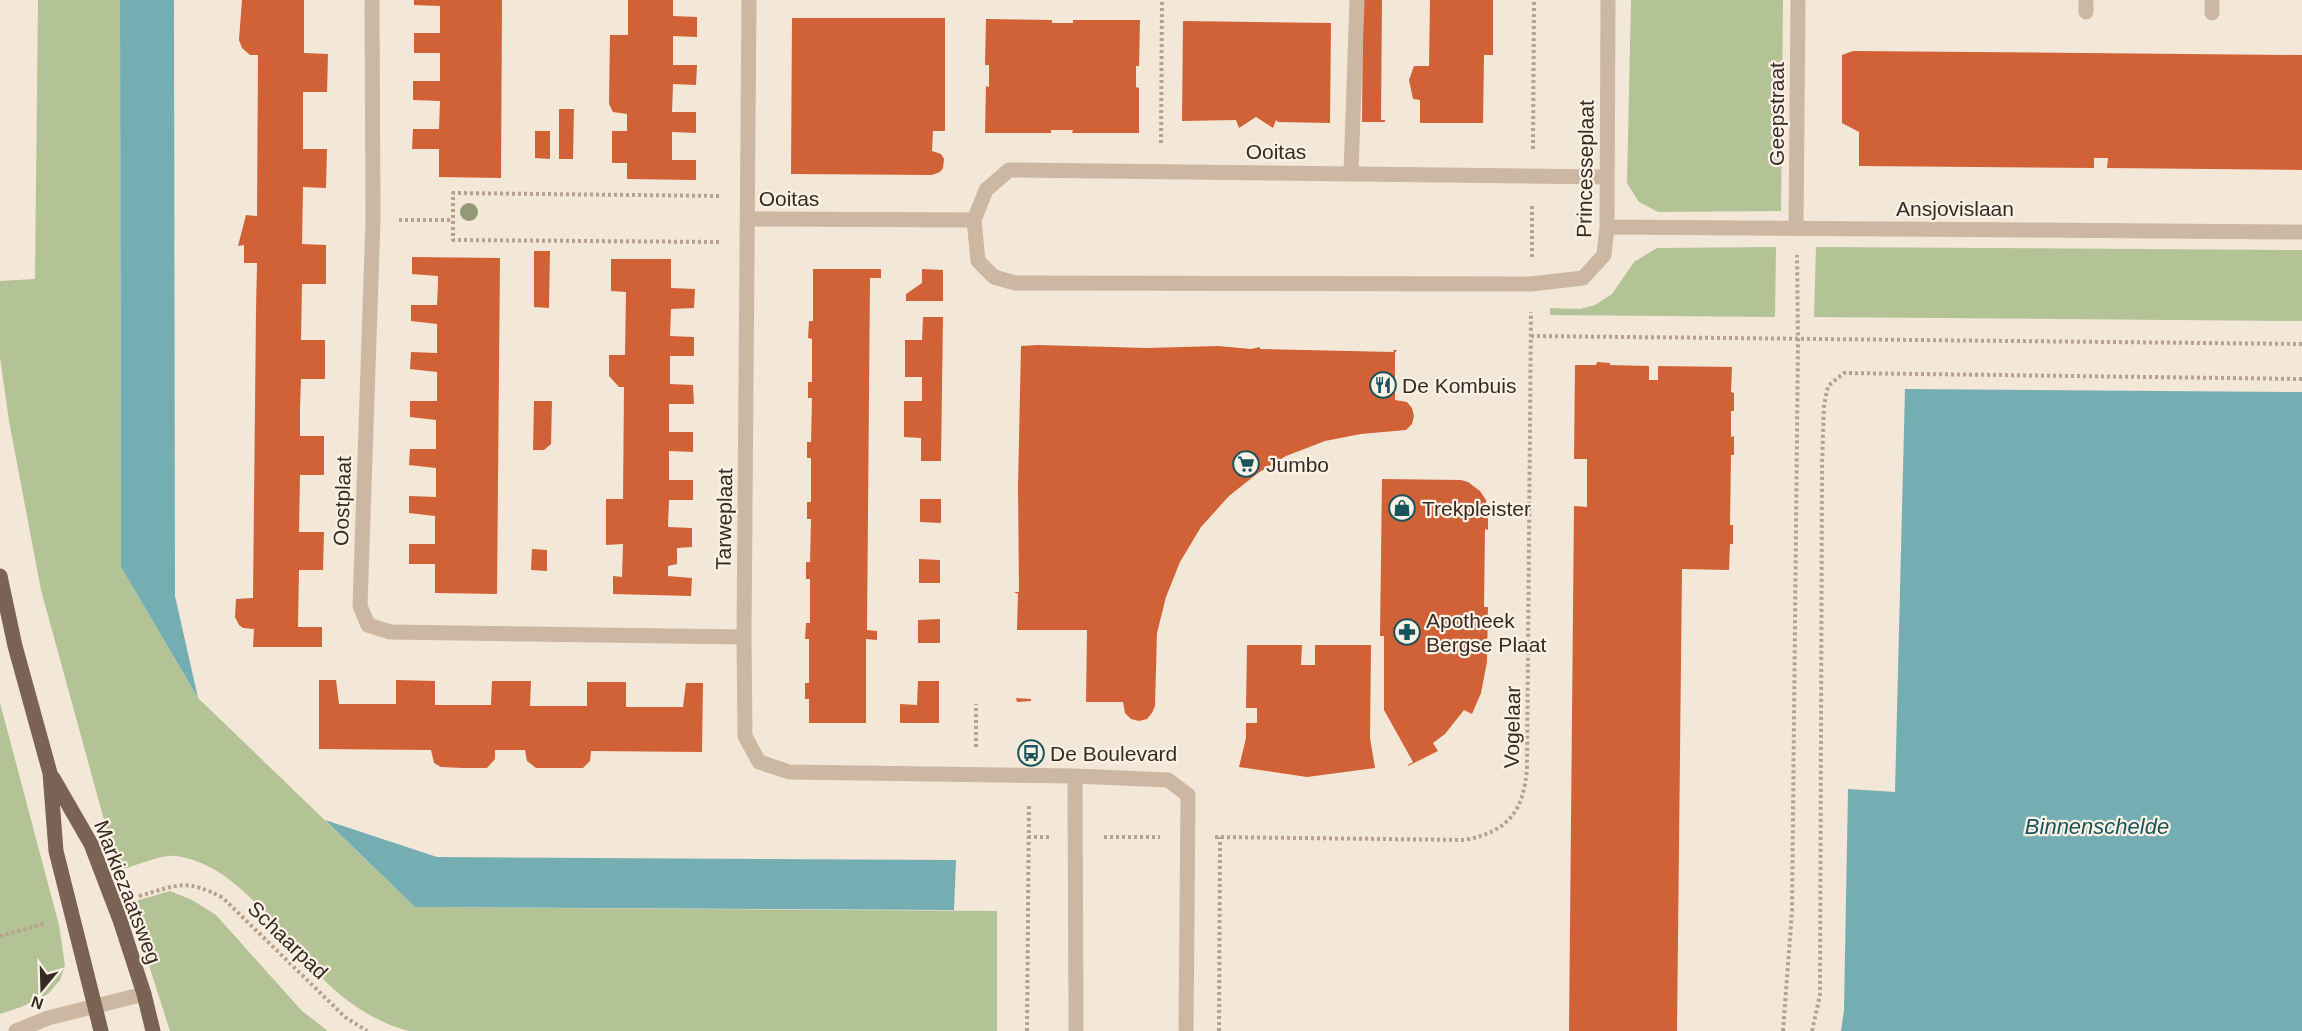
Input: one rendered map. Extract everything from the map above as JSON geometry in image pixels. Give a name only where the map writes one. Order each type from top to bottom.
[{"type":"main road","name":"Markiezaatsweg","points":[[0,576],[15,646],[50,773],[56,851],[101,1031]]},
{"type":"main road","name":"Markiezaatsweg","points":[[50,773],[92,844],[120,920],[144,994],[153,1031]]},
{"type":"street","name":"Oostplaat","points":[[372,0],[373,220],[360,606],[368,625],[390,632],[744,637]]},
{"type":"street","name":"Tarweplaat","points":[[749,0],[745,736],[759,762],[789,772],[1030,775]]},
{"type":"street","points":[[1351,173],[1357,0]]},
{"type":"street","name":"Princesseplaat","points":[[1531,284],[1583,278],[1604,255],[1607,227],[1608,0]]},
{"type":"street","name":"Geepstraat","points":[[1796,228],[1798,0]]},
{"type":"street","name":"Ooitas","points":[[1531,284],[1015,283],[994,277],[978,261],[974,220],[986,190],[1008,170],[1606,177]]},
{"type":"street","name":"Ooitas","points":[[748,219],[974,220]]},
{"type":"street","name":"Ansjovislaan","points":[[1607,227],[2302,232]]},
{"type":"street","points":[[1030,775],[1168,780],[1188,795],[1186,1031]]},
{"type":"street","points":[[1075,776],[1076,1031]]},
{"type":"street","points":[[16,1031],[48,1018],[144,994]]},
{"type":"path","points":[[1161,171],[1162,0]]},
{"type":"path","points":[[748,196],[453,193],[453,240],[748,243]]},
{"type":"path","points":[[373,220],[453,220]]},
{"type":"path","points":[[1783,1031],[1792,911],[1798,340],[1796,228]]},
{"type":"path","name":"Vogelaar","points":[[1219,1031],[1220,837],[1465,840],[1498,830],[1511,818],[1523,799],[1527,766],[1531,336],[1798,340]]},
{"type":"path","points":[[1798,340],[2302,344]]},
{"type":"path","points":[[1812,1031],[1820,995],[1822,465],[1824,405],[1828,386],[1844,373],[2302,379]]},
{"type":"path","points":[[975,775],[976,704]]},
{"type":"path","points":[[1027,1031],[1030,775]]},
{"type":"path","points":[[1028,837],[1189,837]]},
{"type":"path","name":"Schaarpad","points":[[181,884],[204,888],[223,898],[345,1017],[367,1031]]},
{"type":"green space","points":[[38,0],[120,0],[121,567],[198,698],[415,907],[997,911],[997,1031],[409,1031],[375,1018],[336,991],[259,907],[220,873],[199,862],[176,856],[155,859],[118,871],[41,590],[9,421],[0,357],[0,281],[35,279]]},
{"type":"green space","points":[[1631,0],[1783,0],[1781,211],[1658,212],[1639,202],[1627,183]]},
{"type":"green space","points":[[1776,247],[1775,317],[1550,315],[1550,308],[1580,309],[1595,305],[1612,294],[1634,262],[1657,248]]},
{"type":"green space","points":[[1816,247],[2302,250],[2302,321],[1814,317]]},
{"type":"green space","points":[[0,703],[59,925],[65,966],[60,980],[48,994],[0,1014]]},
{"type":"green space","points":[[170,891],[192,900],[216,915],[302,1011],[328,1031],[170,1031],[129,903]]},
{"type":"water","points":[[120,0],[174,0],[175,596],[198,698],[121,567]]},
{"type":"water","name":"Binnenschelde","points":[[1905,389],[2302,392],[2302,1031],[1841,1031],[1844,1010],[1848,789],[1895,792]]},
{"type":"water","points":[[325,820],[437,857],[956,860],[954,910],[415,907]]},
{"type":"building","points":[[242,0],[304,0],[304,53],[328,54],[327,92],[303,92],[303,149],[327,149],[326,188],[303,187],[302,244],[326,245],[326,284],[302,284],[301,340],[325,340],[325,379],[301,379],[300,436],[324,436],[324,475],[300,475],[299,532],[324,532],[323,570],[299,570],[298,627],[322,627],[322,647],[253,647],[254,629],[243,628],[235,617],[236,599],[253,598],[257,263],[244,263],[244,245],[238,246],[246,215],[257,216],[258,55],[250,55],[242,48],[239,40]]},
{"type":"building","points":[[414,0],[502,0],[501,178],[439,177],[439,149],[412,149],[413,129],[439,129],[440,101],[413,100],[413,81],[440,81],[440,53],[414,53],[414,33],[440,33],[440,6],[414,5]]},
{"type":"building","points":[[628,0],[673,0],[673,16],[697,17],[697,37],[673,36],[673,65],[697,65],[696,85],[673,84],[672,112],[696,112],[696,133],[672,132],[672,160],[696,160],[696,180],[627,179],[627,163],[612,163],[612,131],[627,131],[627,114],[613,112],[609,104],[610,35],[628,35]]},
{"type":"building","points":[[1363,0],[1382,0],[1381,120],[1385,122],[1362,122]]},
{"type":"building","points":[[1430,0],[1493,0],[1493,55],[1484,55],[1483,123],[1420,123],[1420,100],[1413,99],[1409,80],[1414,66],[1429,66]]},
{"type":"building","points":[[792,18],[945,18],[945,131],[933,131],[932,151],[941,154],[944,159],[940,172],[932,175],[791,174]]},
{"type":"building","points":[[986,19],[1052,20],[1052,23],[1073,23],[1073,20],[1140,20],[1139,66],[1136,66],[1136,87],[1139,88],[1139,133],[1072,133],[1073,130],[1051,130],[1051,133],[985,133],[986,86],[989,87],[989,65],[985,65]]},
{"type":"building","points":[[1183,21],[1331,23],[1330,123],[1278,122],[1276,120],[1273,128],[1256,117],[1239,128],[1236,120],[1182,121]]},
{"type":"building","points":[[1853,51],[2302,55],[2302,170],[2107,168],[2108,158],[2094,158],[2094,168],[1859,166],[1859,132],[1842,123],[1842,55]]},
{"type":"building","points":[[559,109],[574,109],[573,159],[559,159]]},
{"type":"building","points":[[535,131],[550,131],[550,159],[535,158]]},
{"type":"building","points":[[534,251],[550,251],[549,308],[534,307]]},
{"type":"building","points":[[412,257],[500,258],[497,594],[435,593],[435,564],[409,564],[409,544],[435,544],[435,516],[409,513],[409,496],[436,497],[436,468],[409,465],[410,449],[436,449],[436,420],[410,417],[410,401],[437,401],[437,372],[410,369],[411,352],[437,353],[437,324],[411,321],[411,305],[437,305],[438,276],[412,274]]},
{"type":"building","points":[[611,259],[671,259],[671,288],[695,289],[694,308],[671,309],[670,336],[694,337],[694,356],[670,356],[670,384],[693,385],[694,404],[669,404],[669,432],[693,432],[693,452],[669,451],[669,480],[693,480],[693,500],[669,500],[668,527],[692,528],[692,547],[677,548],[677,564],[668,566],[668,576],[692,578],[691,596],[613,594],[613,576],[622,577],[623,544],[606,545],[606,499],[623,499],[624,387],[619,387],[609,376],[609,355],[625,355],[626,292],[611,291]]},
{"type":"building","points":[[813,269],[881,269],[881,278],[870,278],[867,630],[877,631],[877,640],[866,639],[866,723],[809,723],[809,699],[805,699],[805,683],[809,683],[809,639],[805,639],[806,623],[810,623],[810,579],[806,579],[806,562],[810,562],[811,519],[807,519],[807,502],[811,502],[811,458],[807,458],[807,442],[811,442],[812,398],[808,398],[808,382],[812,382],[812,339],[808,338],[809,321],[813,321]]},
{"type":"building","points":[[922,269],[943,270],[943,301],[906,301],[906,294],[922,283]]},
{"type":"building","points":[[923,317],[943,317],[941,461],[921,461],[921,438],[904,437],[904,401],[922,401],[922,377],[905,377],[905,340],[922,340]]},
{"type":"building","points":[[1021,346],[1147,348],[1218,346],[1251,349],[1260,347],[1260,349],[1394,352],[1393,350],[1397,350],[1395,353],[1395,400],[1407,402],[1414,416],[1412,424],[1406,430],[1361,434],[1325,441],[1286,456],[1258,473],[1229,496],[1201,527],[1180,562],[1166,597],[1157,633],[1155,706],[1147,719],[1139,721],[1131,719],[1125,713],[1123,702],[1086,702],[1087,630],[1017,630],[1018,594],[1014,592],[1019,592],[1018,486]]},
{"type":"building","points":[[1597,362],[1610,363],[1610,365],[1649,366],[1649,380],[1658,380],[1658,366],[1732,367],[1731,392],[1734,393],[1734,411],[1731,411],[1731,437],[1734,436],[1734,455],[1731,455],[1730,525],[1733,525],[1733,544],[1730,544],[1729,570],[1682,569],[1677,1031],[1569,1031],[1574,506],[1587,507],[1587,459],[1574,459],[1575,365],[1596,365]]},
{"type":"building","points":[[534,401],[552,401],[551,444],[544,450],[533,450]]},
{"type":"building","points":[[1382,479],[1468,482],[1480,491],[1486,500],[1488,512],[1488,530],[1485,529],[1484,607],[1488,607],[1487,662],[1481,693],[1472,714],[1464,710],[1445,734],[1433,743],[1438,751],[1408,766],[1413,762],[1384,710],[1384,636],[1380,636]]},
{"type":"building","points":[[920,499],[941,499],[941,523],[920,522]]},
{"type":"building","points":[[532,549],[547,550],[547,571],[531,570]]},
{"type":"building","points":[[919,559],[940,560],[940,583],[919,583]]},
{"type":"building","points":[[940,619],[940,643],[918,643],[918,620]]},
{"type":"building","points":[[1247,645],[1302,645],[1301,665],[1315,665],[1315,645],[1371,645],[1370,738],[1375,768],[1307,777],[1239,767],[1246,738],[1246,723],[1257,723],[1257,708],[1246,708]]},
{"type":"building","points":[[319,680],[336,680],[339,704],[396,704],[396,680],[435,681],[435,705],[491,705],[492,681],[531,681],[530,706],[587,706],[587,682],[626,682],[626,707],[683,707],[686,683],[703,683],[702,752],[591,751],[590,761],[583,768],[536,768],[527,761],[525,750],[495,750],[495,759],[487,768],[463,768],[441,767],[434,763],[431,750],[319,749]]},
{"type":"building","points":[[918,681],[939,681],[939,723],[900,723],[900,704],[917,705]]},
{"type":"building","points":[[1016,698],[1031,699],[1031,701],[1017,702]]},
{"type":"place","name":"De Kombuis","points":[[1383,385]]},
{"type":"place","name":"Jumbo","points":[[1246,464]]},
{"type":"place","name":"Trekpleister","points":[[1402,508]]},
{"type":"place","name":"Apotheek Bergse Plaat","points":[[1407,632]]},
{"type":"place","name":"De Boulevard","points":[[1031,753]]}]
